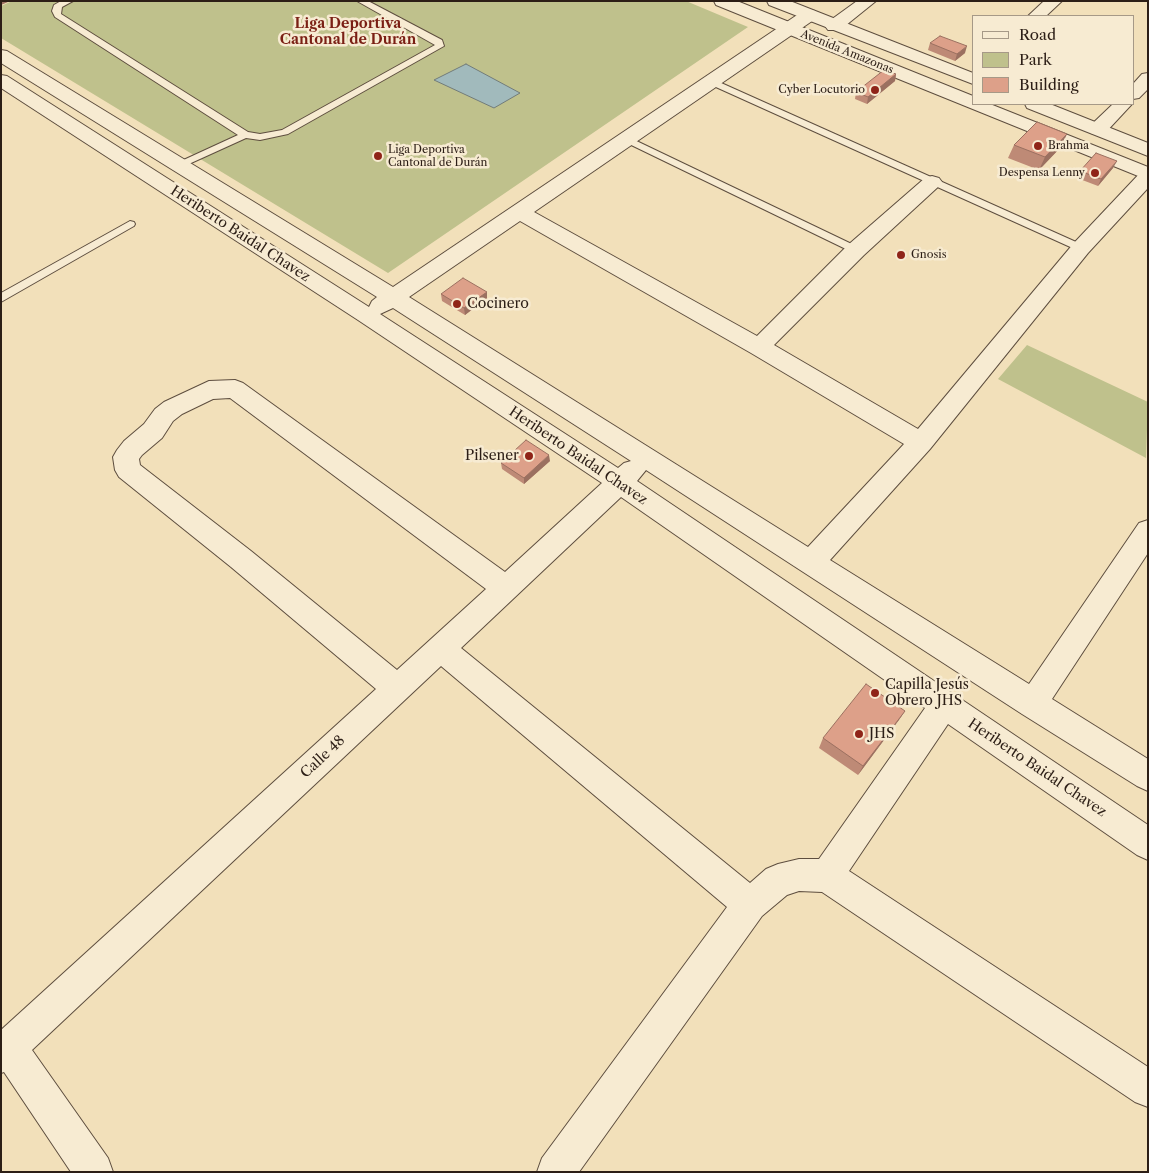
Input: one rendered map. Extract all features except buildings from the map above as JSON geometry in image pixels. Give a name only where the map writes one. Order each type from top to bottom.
[{"type":"street","name":"Avenida Amazonas","points":[[722,1],[972,102]]},
{"type":"street","name":"Avenida Amazonas","points":[[775,1],[834,26],[971,76]]},
{"type":"street","points":[[834,26],[868,1]]},
{"type":"street","points":[[1037,15],[1054,1]]},
{"type":"street","points":[[366,315],[710,81],[809,16]]},
{"type":"street","name":"Heriberto Baidal Chavez","points":[[1,55],[394,297],[1148,776]]},
{"type":"street","points":[[1134,93],[1148,78]]},
{"type":"street","name":"Heriberto Baidal Chavez","points":[[1,80],[366,315],[619,482],[1148,844]]},
{"type":"street","name":"Avenida Amazonas","points":[[979,105],[1148,175]]},
{"type":"street","points":[[1037,105],[1148,150]]},
{"type":"street","points":[[1098,129],[1122,105]]},
{"type":"street","points":[[811,562],[921,442],[1081,248],[1148,175]]},
{"type":"street","points":[[759,347],[856,250],[932,182]]},
{"type":"street","points":[[519,212],[759,347],[921,442]]},
{"type":"street","points":[[397,688],[241,559],[128,470],[126,457],[132,448],[153,431],[164,415],[173,408],[209,390],[235,389],[505,587]]},
{"type":"street","name":"Calle 48","points":[[5,1052],[646,458]]},
{"type":"street","points":[[1032,704],[1148,531]]},
{"type":"street","points":[[440,648],[750,904]]},
{"type":"street","points":[[827,876],[944,705]]},
{"type":"street","points":[[556,1172],[750,904],[778,881],[799,875],[827,876],[1148,1089]]},
{"type":"street","points":[[5,1052],[94,1172]]},
{"type":"lane","points":[[69,1],[58,6],[56,11],[58,15],[245,135],[260,137],[285,132],[440,46],[439,42],[361,1]]},
{"type":"lane","points":[[710,81],[1081,248]]},
{"type":"lane","points":[[180,165],[245,135]]},
{"type":"lane","points":[[626,139],[856,250]]},
{"type":"lane","points":[[1,298],[130,224]]},
{"type":"green space","name":"Liga Deportiva Cantonal de Durán","points":[[12,1],[686,1],[748,27],[388,273],[1,38],[1,6]]},
{"type":"green space","points":[[1027,345],[1148,402],[1146,458],[998,379]]},
{"type":"water","points":[[466,64],[520,93],[494,108],[434,80]]},
{"type":"place","name":"Cyber Locutorio","points":[[875,90]]},
{"type":"place","name":"Brahma","points":[[1038,146]]},
{"type":"place","name":"Liga Deportiva Cantonal de Durán","points":[[378,156]]},
{"type":"place","name":"Despensa Lenny","points":[[1095,173]]},
{"type":"place","name":"Gnosis","points":[[901,255]]},
{"type":"place","name":"Cocinero","points":[[457,304]]},
{"type":"place","name":"Pilsener","points":[[529,456]]},
{"type":"place","name":"Capilla Jesús Obrero JHS","points":[[875,693]]},
{"type":"place","name":"JHS","points":[[859,734]]},
{"type":"district","name":"Liga Deportiva Cantonal de Durán","points":[[348,32]]}]
